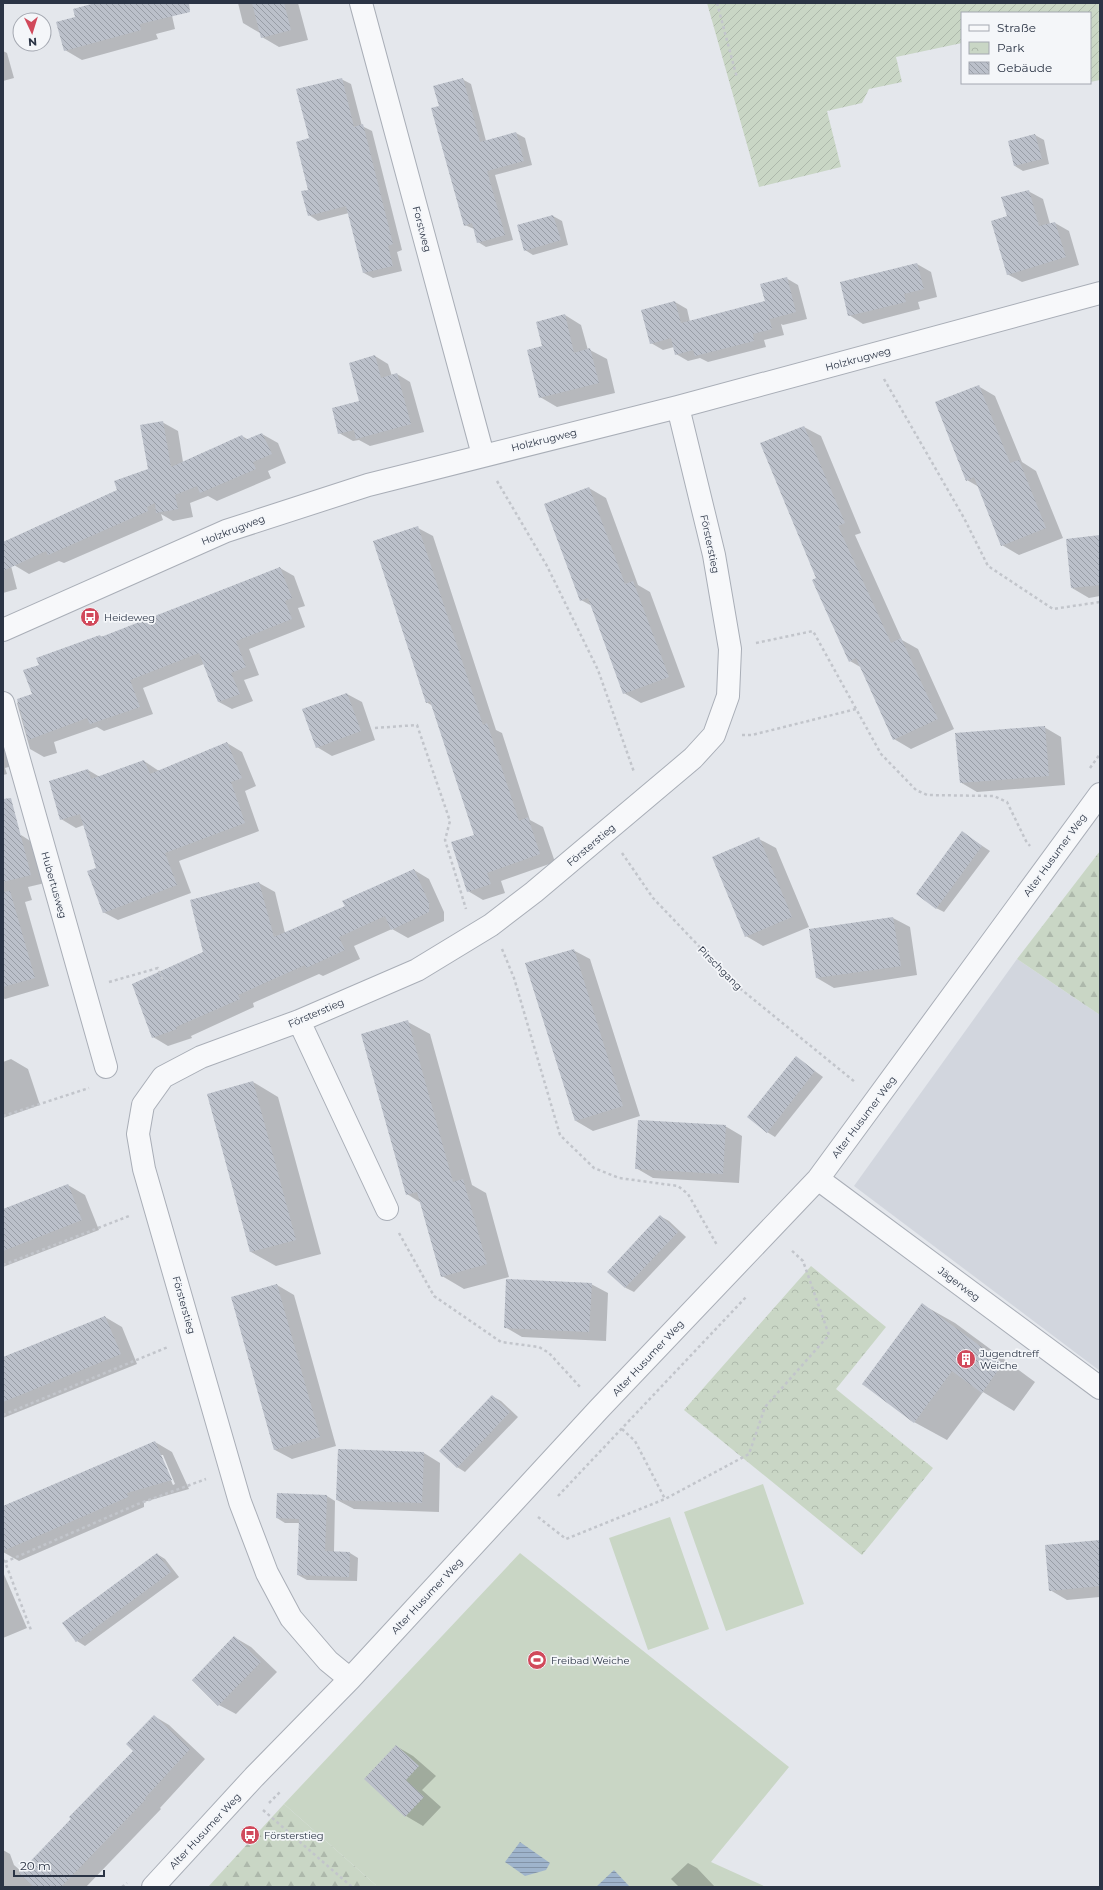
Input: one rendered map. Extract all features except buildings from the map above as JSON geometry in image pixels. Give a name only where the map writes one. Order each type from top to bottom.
[{"type":"street","name":"Forstweg","points":[[361,3],[483,456]]},
{"type":"street","name":"Holzkrugweg","points":[[3,630],[226,531],[372,483],[678,407],[1100,293]]},
{"type":"street","name":"Försterstieg","points":[[350,1679],[328,1661],[291,1618],[266,1573],[240,1502],[144,1169],[138,1134],[143,1105],[163,1077],[201,1057],[299,1021],[416,970],[484,929],[534,892],[644,800],[693,758],[714,734],[728,696],[730,649],[714,555],[678,407]]},
{"type":"street","name":"Hubertusweg","points":[[3,703],[106,1067]]},
{"type":"street","name":"Alter Husumer Weg","points":[[153,1887],[254,1778],[350,1679],[605,1403],[818,1179],[1100,794]]},
{"type":"street","points":[[299,1021],[387,1210]]},
{"type":"street","name":"Jägerweg","points":[[818,1179],[1100,1388]]},
{"type":"path","points":[[717,3],[738,78]]},
{"type":"path","points":[[871,356],[964,518],[988,566],[1053,609],[1100,602]]},
{"type":"path","points":[[483,456],[547,566],[598,670],[644,800]]},
{"type":"path","points":[[730,649],[813,631],[881,754],[916,790],[927,795],[994,796],[1007,802],[1026,842],[1032,847],[1027,853]]},
{"type":"path","points":[[714,734],[752,735],[856,708]]},
{"type":"path","points":[[376,728],[417,725],[450,821],[445,840],[467,913],[484,929],[514,978],[560,1135],[594,1168],[619,1178],[678,1186],[688,1194],[720,1248]]},
{"type":"path","points":[[1086,773],[1100,754]]},
{"type":"path","name":"Pirschgang","points":[[607,831],[653,898],[737,986],[856,1083]]},
{"type":"path","points":[[84,990],[158,968],[163,981]]},
{"type":"path","points":[[851,1089],[861,1076]]},
{"type":"path","points":[[3,1116],[91,1087]]},
{"type":"path","points":[[3,1264],[155,1206]]},
{"type":"path","points":[[387,1210],[434,1296],[501,1342],[539,1347],[549,1352],[584,1392]]},
{"type":"path","points":[[538,1517],[566,1539],[665,1499],[749,1454],[765,1407],[829,1336],[803,1261],[790,1249]]},
{"type":"path","points":[[3,1414],[193,1337]]},
{"type":"path","points":[[622,1429],[635,1441],[665,1499]]},
{"type":"path","points":[[31,1630],[4,1561],[138,1504],[231,1469]]},
{"type":"path","points":[[263,1810],[352,1887]]},
{"type":"path","points":[[122,1887],[128,1882]]},
{"type":"shaded area","points":[[1017,959],[1100,1015],[1100,1371],[854,1186]]},
{"type":"green space","points":[[707,3],[1100,3],[1100,80],[1091,82],[1091,12],[961,12],[961,43],[896,57],[902,82],[869,89],[862,103],[827,111],[841,167],[759,187]]},
{"type":"green space","points":[[1100,851],[1100,1015],[1017,959]]},
{"type":"green space","points":[[811,1266],[886,1327],[836,1389],[933,1468],[862,1555],[684,1410]]},
{"type":"green space","points":[[763,1484],[804,1604],[726,1631],[684,1512]]},
{"type":"green space","points":[[670,1517],[709,1629],[648,1650],[609,1538]]},
{"type":"green space","name":"Freibad Weiche","points":[[520,1553],[789,1767],[711,1862],[766,1887],[378,1887],[284,1804]]},
{"type":"green space","points":[[284,1804],[378,1887],[208,1887]]},
{"type":"water","points":[[520,1842],[550,1863],[546,1870],[525,1876],[505,1862]]},
{"type":"water","points":[[614,1870],[630,1887],[596,1887]]},
{"type":"place","name":"Heideweg","points":[[90,617]]},
{"type":"place","name":"Jugendtreff Weiche","points":[[966,1359]]},
{"type":"place","name":"Freibad Weiche","points":[[537,1660]]},
{"type":"place","name":"Försterstieg","points":[[250,1835]]}]
